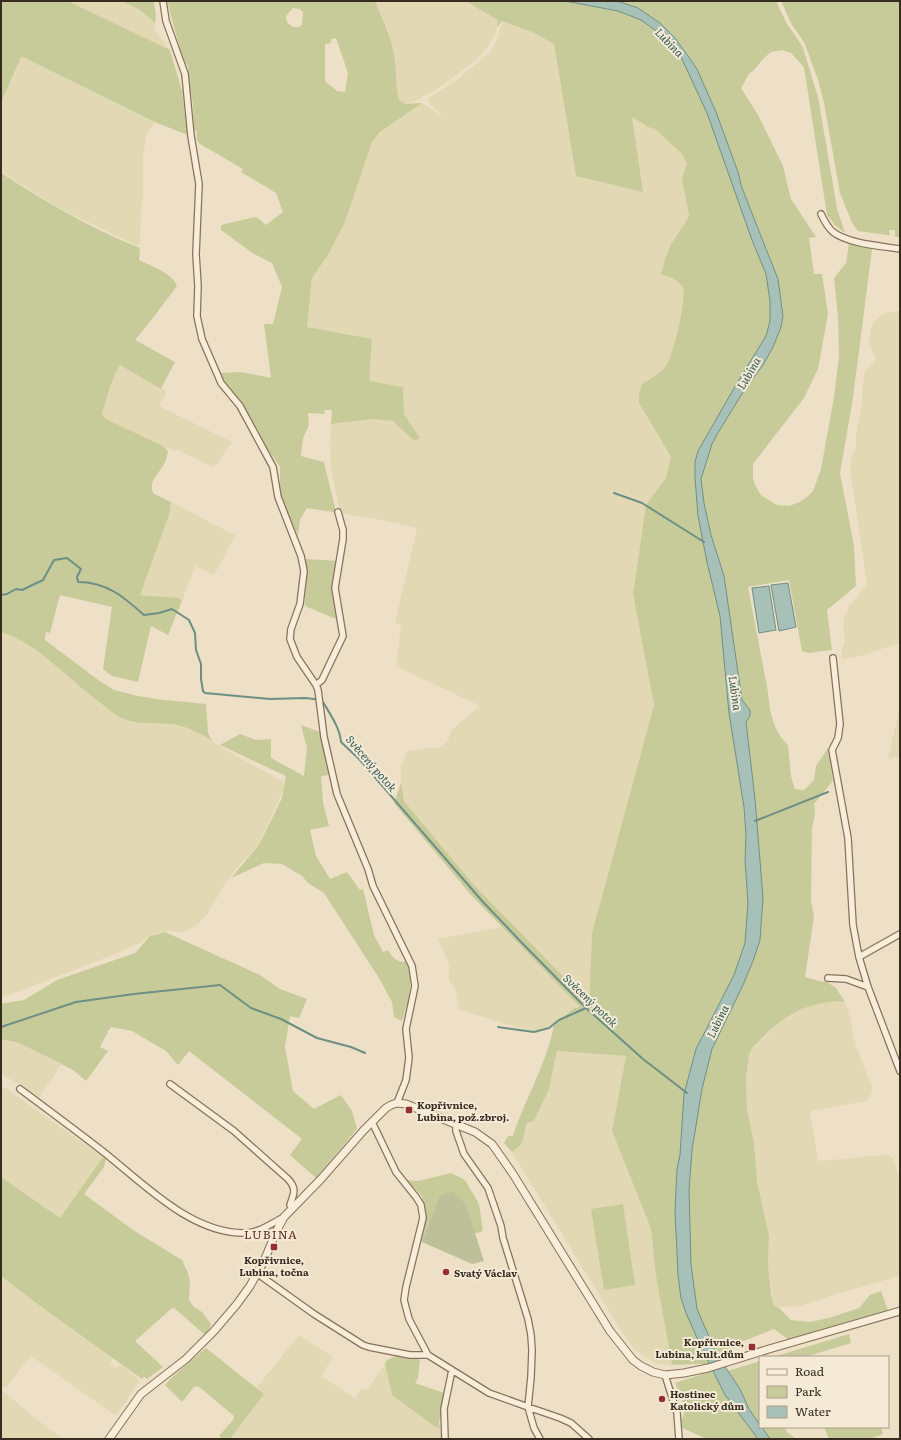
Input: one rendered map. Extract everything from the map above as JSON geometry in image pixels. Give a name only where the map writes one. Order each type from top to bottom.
[{"type":"street","points":[[163,1],[166,21],[185,74],[191,136],[199,184],[196,254],[198,286],[197,316],[202,339],[221,383],[240,406],[274,467],[278,497],[301,556],[304,571],[300,604],[291,629],[290,639],[297,657],[316,685],[324,737],[337,794],[368,869],[373,886],[412,966],[415,986],[406,1029],[409,1056],[406,1080],[397,1103]]},
{"type":"street","points":[[821,214],[826,226],[833,232],[843,237],[900,249]]},
{"type":"street","points":[[316,685],[322,680],[343,636],[335,588],[343,539],[343,530],[338,512]]},
{"type":"street","points":[[833,658],[840,724],[838,738],[832,750],[848,838],[854,925],[859,957],[868,987],[900,1071]]},
{"type":"street","points":[[859,957],[900,934]]},
{"type":"street","points":[[828,978],[846,980],[868,987]]},
{"type":"street","points":[[170,1084],[234,1131],[288,1179],[294,1186],[294,1193],[290,1205],[293,1207]]},
{"type":"street","points":[[20,1089],[101,1150],[153,1194],[194,1221],[217,1229],[244,1233],[259,1230],[284,1217]]},
{"type":"street","points":[[109,1439],[140,1394],[186,1359],[214,1331],[243,1295],[258,1274],[284,1217],[321,1179],[372,1122],[386,1108],[397,1103],[406,1104],[475,1132],[486,1139],[498,1150],[610,1331],[625,1352],[633,1360],[653,1372],[665,1375],[684,1374],[900,1311]]},
{"type":"street","points":[[372,1122],[396,1172],[421,1205],[423,1218],[406,1286],[404,1300],[409,1319],[428,1355],[489,1393],[571,1423],[589,1439]]},
{"type":"street","points":[[456,1124],[456,1131],[464,1154],[488,1188],[522,1299],[530,1330],[532,1350],[528,1407],[534,1428],[540,1439]]},
{"type":"street","points":[[258,1274],[314,1314],[363,1345],[410,1355],[428,1355]]},
{"type":"street","points":[[445,1439],[444,1409],[452,1370]]},
{"type":"street","points":[[665,1375],[677,1413],[679,1439]]},
{"type":"shaded area","points":[[68,1],[122,1],[140,10],[155,23],[154,30],[170,50]]},
{"type":"shaded area","points":[[375,1],[465,1],[498,20],[497,28],[495,35],[487,48],[474,62],[437,89],[411,103],[406,104],[399,100],[394,54],[387,29]]},
{"type":"shaded area","points":[[502,21],[532,32],[554,44],[576,176],[632,116],[648,127],[655,129],[683,155],[687,164],[682,180],[689,215],[671,244],[661,273],[678,281],[684,289],[681,316],[675,343],[668,363],[659,375],[642,384],[639,394],[639,403],[671,457],[666,478],[646,505],[633,594],[654,705],[592,933],[589,1004],[473,884],[404,801],[401,783],[401,767],[407,751],[441,747],[448,741],[450,732],[480,706],[396,666],[401,625],[395,623],[417,528],[340,513],[330,464],[331,424],[372,419],[393,421],[414,441],[420,438],[404,414],[403,387],[369,381],[307,328],[312,278],[328,255],[345,222],[372,142],[380,132],[422,103],[445,118],[427,101],[430,97],[457,80],[491,51],[497,40]]},
{"type":"shaded area","points":[[21,57],[27,58],[155,122],[146,136],[145,143],[143,158],[143,198],[140,242],[138,246],[62,210],[1,172],[1,104]]},
{"type":"shaded area","points":[[900,311],[900,643],[857,657],[842,659],[841,654],[845,639],[843,627],[845,616],[849,606],[867,585],[850,469],[851,460],[856,447],[856,434],[862,405],[862,391],[865,371],[876,360],[869,342],[871,328],[875,321],[885,313]]},
{"type":"shaded area","points":[[120,365],[167,392],[159,406],[232,442],[216,465],[213,467],[176,449],[174,451],[105,419],[102,414],[106,399],[114,375]]},
{"type":"shaded area","points":[[171,502],[235,535],[219,567],[213,575],[195,566],[182,601],[179,598],[139,595],[170,512]]},
{"type":"shaded area","points":[[1,632],[19,639],[33,647],[117,716],[130,721],[171,724],[195,731],[284,782],[284,788],[259,845],[241,863],[226,882],[208,913],[199,923],[188,930],[177,932],[168,931],[153,934],[138,944],[113,955],[1,998]]},
{"type":"shaded area","points":[[900,703],[900,757],[888,758],[897,720]]},
{"type":"shaded area","points":[[502,927],[581,1007],[574,1008],[554,1024],[534,1032],[459,1010],[455,988],[449,981],[449,965],[438,939]]},
{"type":"shaded area","points":[[837,1001],[845,1002],[856,1046],[873,1090],[866,1101],[812,1111],[810,1113],[818,1158],[820,1161],[888,1155],[893,1159],[900,1180],[900,1276],[843,1292],[801,1306],[778,1307],[774,1306],[772,1294],[768,1264],[769,1236],[757,1181],[754,1143],[747,1110],[746,1078],[749,1055],[752,1048],[785,1018],[801,1009]]},
{"type":"shaded area","points":[[1,1039],[19,1043],[61,1065],[38,1099],[22,1086],[1,1074]]},
{"type":"shaded area","points":[[557,1051],[626,1056],[612,1131],[651,1229],[656,1276],[672,1365],[657,1364],[635,1350],[623,1334],[512,1152],[522,1144],[528,1123],[549,1089]]},
{"type":"shaded area","points":[[1,1085],[103,1157],[60,1219],[1,1177]]},
{"type":"shaded area","points":[[1,1276],[113,1358],[110,1364],[116,1368],[122,1365],[140,1380],[117,1415],[113,1414],[31,1356],[6,1387],[1,1388]]},
{"type":"shaded area","points":[[299,1335],[333,1357],[321,1376],[355,1398],[361,1388],[366,1390],[385,1364],[392,1395],[440,1429],[443,1439],[230,1439],[264,1394],[257,1387]]},
{"type":"shaded area","points":[[1,1389],[31,1415],[63,1439],[1,1439]]},
{"type":"green space","points":[[1,1],[68,1],[170,50],[182,91],[187,134],[159,124],[23,57],[21,57],[1,103]]},
{"type":"green space","points":[[122,1],[154,1],[156,17],[155,23],[140,10]]},
{"type":"green space","points":[[167,1],[375,1],[386,27],[392,47],[395,60],[399,100],[406,104],[422,103],[380,132],[372,142],[345,222],[328,255],[312,278],[307,327],[372,339],[369,381],[403,387],[404,414],[420,438],[414,441],[393,421],[372,419],[331,424],[332,410],[324,410],[325,414],[308,413],[309,425],[303,438],[301,456],[324,462],[336,512],[307,508],[300,520],[298,535],[280,497],[280,467],[225,387],[218,373],[241,372],[271,378],[264,324],[273,324],[282,287],[272,263],[254,254],[221,230],[221,225],[255,217],[266,225],[283,212],[276,193],[241,172],[243,169],[200,144],[198,141],[196,137],[197,132],[194,129],[193,105],[187,73],[188,67],[183,60]],"holes":[[[293,8],[300,9],[303,12],[302,24],[299,27],[290,25],[286,19],[286,16]],[[336,38],[348,73],[345,92],[337,91],[325,81],[325,44],[331,43],[331,39]]]},
{"type":"green space","points":[[465,1],[565,1],[618,11],[641,20],[663,36],[681,57],[707,113],[752,240],[766,274],[770,301],[770,321],[766,336],[698,451],[695,462],[698,516],[720,616],[744,807],[746,835],[745,860],[748,903],[745,943],[734,975],[696,1049],[687,1084],[684,1100],[680,1155],[677,1169],[675,1211],[678,1275],[681,1298],[686,1313],[725,1395],[758,1439],[707,1439],[682,1428],[681,1420],[684,1407],[675,1383],[706,1373],[702,1364],[672,1365],[656,1276],[651,1229],[612,1131],[626,1056],[557,1051],[549,1089],[534,1121],[527,1123],[522,1144],[512,1152],[504,1143],[508,1136],[513,1136],[542,1066],[554,1024],[574,1008],[580,1007],[472,896],[394,803],[401,783],[404,801],[473,884],[589,1003],[592,933],[654,705],[633,594],[646,505],[666,478],[671,457],[639,403],[639,394],[642,384],[658,374],[666,366],[679,327],[684,294],[683,288],[676,280],[661,274],[671,244],[689,215],[682,180],[687,164],[683,155],[655,129],[648,127],[632,117],[643,192],[576,176],[554,44],[532,32],[502,21],[497,28],[498,20]]},
{"type":"green space","points":[[617,1],[776,1],[787,24],[803,48],[818,97],[837,208],[845,233],[835,225],[827,215],[804,67],[791,53],[782,50],[771,52],[749,74],[741,88],[758,115],[783,166],[791,199],[816,237],[809,238],[814,274],[822,274],[828,314],[818,369],[804,398],[753,464],[753,479],[756,487],[761,495],[777,505],[789,506],[800,502],[813,491],[821,469],[834,397],[839,356],[838,318],[834,278],[846,263],[849,243],[872,249],[853,398],[840,473],[854,546],[856,586],[827,610],[832,650],[808,653],[802,651],[789,580],[748,587],[771,714],[779,734],[788,745],[791,776],[795,789],[804,790],[814,780],[816,766],[828,748],[833,781],[814,804],[815,814],[812,828],[811,901],[814,916],[805,977],[823,982],[826,981],[836,988],[845,1002],[837,1001],[818,1004],[801,1009],[785,1018],[752,1048],[749,1055],[746,1078],[747,1110],[754,1143],[757,1181],[769,1236],[768,1264],[771,1294],[774,1306],[778,1307],[791,1320],[810,1322],[829,1318],[859,1308],[870,1295],[881,1291],[888,1310],[789,1340],[774,1329],[733,1345],[733,1354],[719,1358],[696,1309],[691,1264],[689,1190],[692,1150],[702,1089],[712,1049],[743,985],[760,940],[763,898],[755,799],[746,722],[750,716],[750,710],[742,700],[724,576],[711,535],[704,503],[701,479],[712,444],[719,431],[745,389],[763,365],[773,347],[781,327],[783,316],[782,302],[770,257],[742,188],[738,172],[716,112],[697,69],[686,52],[660,23],[638,8]]},
{"type":"green space","points":[[781,1],[900,1],[900,238],[895,236],[895,230],[889,230],[890,235],[858,231],[852,223],[840,193],[824,103],[818,80],[804,42],[792,25]]},
{"type":"green space","points":[[1,173],[69,214],[140,248],[139,260],[155,267],[171,277],[177,286],[135,340],[175,362],[161,389],[120,365],[112,383],[102,414],[106,419],[163,446],[168,451],[163,466],[152,482],[152,490],[154,494],[171,502],[170,512],[140,595],[179,598],[182,601],[168,635],[151,626],[138,682],[112,676],[103,669],[112,607],[60,595],[50,633],[46,632],[45,640],[114,690],[156,699],[206,704],[208,733],[212,741],[197,732],[181,726],[129,721],[117,716],[36,650],[20,640],[1,632]]},
{"type":"green space","points":[[306,559],[339,561],[334,590],[338,620],[305,606]]},
{"type":"green space","points":[[301,725],[320,732],[329,775],[321,776],[323,802],[329,826],[310,830],[316,856],[330,879],[347,872],[360,890],[363,889],[374,935],[383,952],[388,950],[398,961],[406,961],[410,977],[410,991],[402,1021],[394,1017],[392,1002],[379,978],[324,893],[308,883],[302,876],[282,864],[264,863],[231,878],[259,845],[282,798],[286,776],[220,745],[240,734],[256,740],[271,739],[271,758],[304,776],[307,748]]},
{"type":"green space","points":[[165,932],[260,975],[280,989],[307,999],[299,1018],[290,1016],[285,1047],[293,1091],[314,1109],[341,1095],[352,1111],[357,1129],[316,1178],[290,1155],[302,1139],[189,1051],[178,1065],[166,1051],[132,1031],[111,1027],[107,1031],[108,1032],[100,1047],[108,1051],[86,1081],[73,1070],[19,1043],[1,1039],[1,1004],[24,1000],[57,980],[135,953],[150,936]]},
{"type":"green space","points":[[103,1157],[106,1159],[104,1167],[84,1194],[133,1230],[182,1260],[190,1281],[189,1300],[194,1307],[202,1312],[211,1324],[205,1335],[174,1308],[171,1309],[135,1341],[163,1367],[147,1379],[144,1377],[142,1379],[1,1276],[1,1177],[60,1218]]},
{"type":"green space","points":[[451,1173],[465,1180],[479,1204],[483,1231],[474,1234],[466,1205],[457,1196],[439,1197],[422,1242],[419,1241],[425,1219],[422,1196],[407,1180],[418,1181]]},
{"type":"green space","points":[[453,1192],[466,1205],[484,1261],[472,1264],[422,1242],[439,1197],[446,1193]]},
{"type":"green space","points":[[623,1204],[635,1285],[604,1290],[591,1209]]},
{"type":"green space","points":[[849,1334],[851,1343],[808,1356],[776,1356]]},
{"type":"green space","points":[[206,1348],[264,1394],[230,1439],[223,1439],[219,1436],[233,1420],[234,1416],[198,1386],[194,1387],[182,1402],[165,1385]]},
{"type":"green space","points":[[402,1353],[420,1360],[418,1378],[415,1383],[444,1393],[439,1423],[440,1429],[392,1395],[385,1364],[387,1360]]},
{"type":"green space","points":[[759,1361],[759,1424],[749,1409],[740,1389],[728,1371]]},
{"type":"green space","points":[[763,1428],[785,1428],[788,1433],[797,1439],[770,1439]]},
{"type":"green space","points":[[824,1428],[881,1428],[883,1434],[870,1439],[829,1439]]},
{"type":"water","name":"Lubina","points":[[565,1],[617,1],[638,8],[660,23],[674,37],[686,53],[697,69],[716,112],[738,172],[742,188],[778,279],[783,316],[781,327],[773,347],[763,365],[745,389],[712,444],[701,479],[704,503],[711,535],[724,576],[742,700],[750,710],[750,716],[746,722],[755,799],[763,898],[760,940],[753,961],[712,1049],[702,1089],[692,1150],[689,1190],[691,1264],[697,1309],[716,1353],[740,1389],[749,1409],[759,1424],[759,1428],[763,1428],[770,1439],[758,1439],[725,1395],[686,1313],[681,1298],[678,1275],[675,1211],[677,1169],[680,1155],[684,1094],[696,1049],[734,975],[745,943],[748,903],[745,860],[746,835],[744,807],[729,713],[720,616],[698,516],[695,462],[698,451],[766,336],[770,321],[770,301],[766,274],[752,240],[707,113],[681,57],[663,36],[641,20],[618,11]]},
{"type":"water","points":[[788,583],[796,627],[779,631],[771,585]]},
{"type":"water","points":[[769,586],[776,630],[759,633],[752,588]]},
{"type":"waterway","points":[[614,493],[642,503],[704,542]]},
{"type":"waterway","name":"Svěcený potok","points":[[1,595],[7,594],[16,589],[22,590],[43,580],[54,560],[67,558],[81,569],[77,577],[78,582],[98,585],[106,588],[122,597],[144,615],[172,609],[189,620],[195,633],[196,650],[201,664],[201,679],[203,691],[205,693],[270,699],[305,698],[323,702],[337,726],[341,742],[359,759],[483,902],[586,1008],[643,1059],[687,1093]]},
{"type":"waterway","points":[[755,821],[828,792]]},
{"type":"waterway","points":[[1,1027],[76,1002],[220,985],[251,1008],[281,1019],[317,1038],[351,1047],[365,1053]]},
{"type":"waterway","points":[[498,1027],[534,1032],[549,1028],[559,1020],[586,1008]]},
{"type":"place","name":"Kopřivnice, Lubina, pož.zbroj.","points":[[409,1110]]},
{"type":"place","name":"Kopřivnice, Lubina, točna","points":[[274,1247]]},
{"type":"place","name":"Svatý Václav","points":[[446,1272]]},
{"type":"place","name":"Kopřivnice, Lubina, kult.dům","points":[[752,1347]]},
{"type":"place","name":"Hostinec Katolický dům","points":[[662,1399]]},
{"type":"district","name":"LUBINA","points":[[271,1234]]}]
